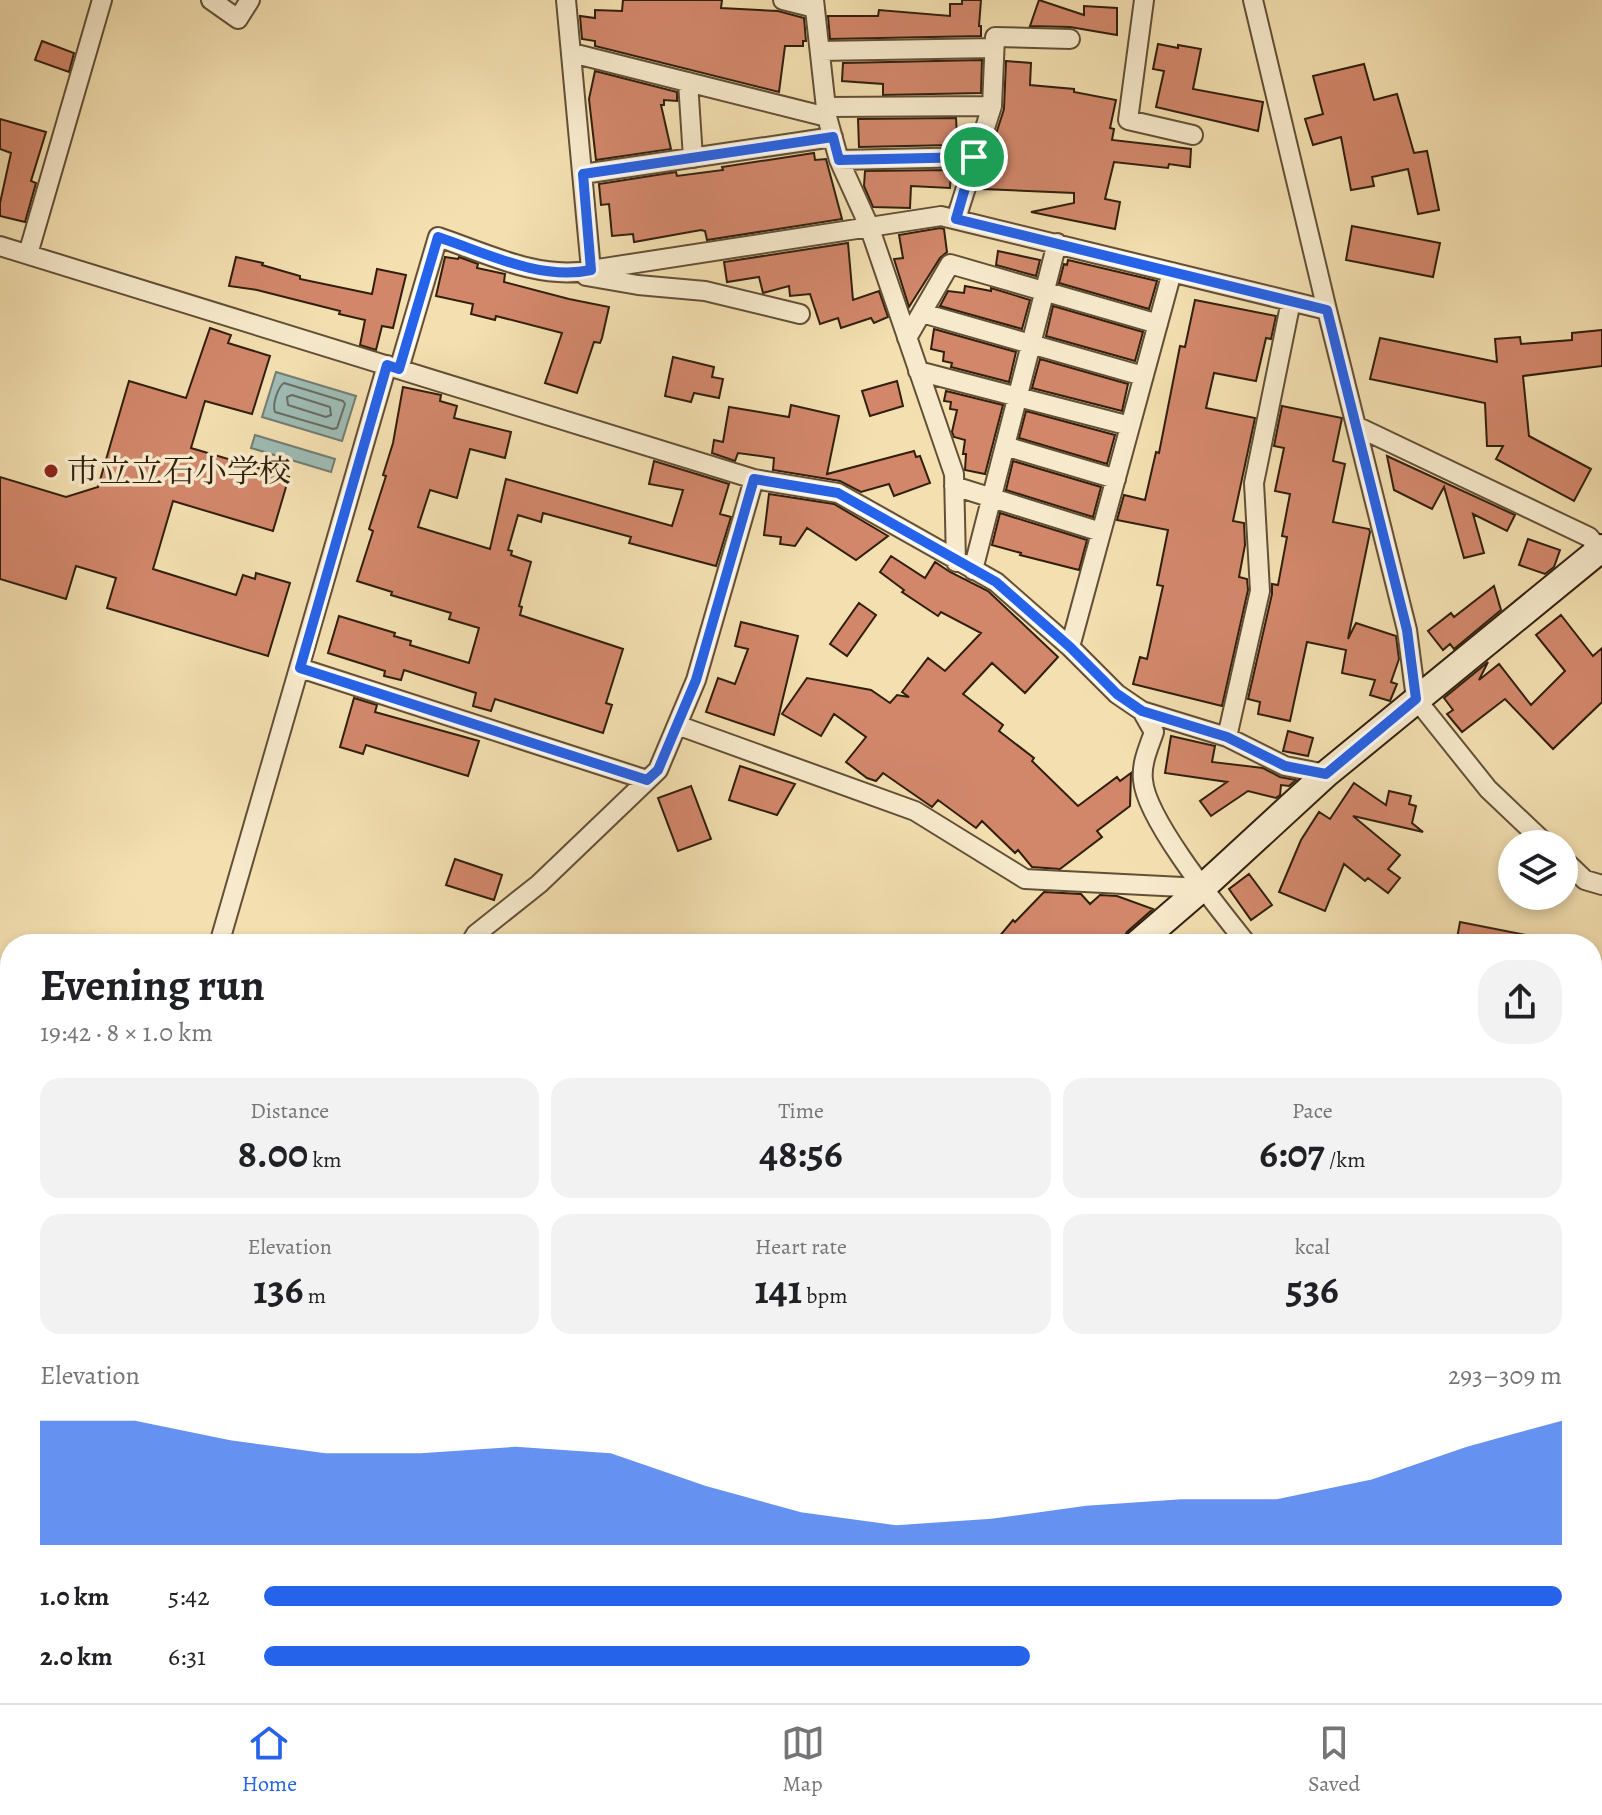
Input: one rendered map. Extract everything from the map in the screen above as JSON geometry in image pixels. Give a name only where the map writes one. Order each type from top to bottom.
[{"type":"street","points":[[28,254],[102,0]]},
{"type":"street","points":[[211,0],[238,19],[250,0]]},
{"type":"street","points":[[566,0],[591,270]]},
{"type":"street","points":[[783,0],[814,4],[827,112],[839,160],[869,226],[954,474],[965,566]]},
{"type":"street","points":[[1144,0],[1128,120],[1193,135]]},
{"type":"street","points":[[1253,0],[1407,630],[1416,699],[1488,789],[1531,830]]},
{"type":"street","points":[[956,219],[992,106],[995,37],[1070,39]]},
{"type":"street","points":[[820,51],[994,48]]},
{"type":"street","points":[[572,53],[827,112],[992,106]]},
{"type":"street","points":[[688,82],[693,158]]},
{"type":"street","points":[[583,174],[833,137]]},
{"type":"street","points":[[839,160],[974,157]]},
{"type":"street","points":[[572,274],[941,216],[1327,310]]},
{"type":"street","points":[[222,934],[393,367],[438,237],[529,267],[638,285],[705,291],[800,314]]},
{"type":"street","points":[[965,566],[991,498],[1057,243]]},
{"type":"street","points":[[0,246],[754,479],[838,493],[996,582],[1070,647],[1117,694],[1142,711],[1227,737],[1285,766],[1326,774]]},
{"type":"street","points":[[907,338],[950,264],[1158,324]]},
{"type":"street","points":[[1070,647],[1172,272]]},
{"type":"street","points":[[1227,737],[1260,591],[1254,483],[1291,301]]},
{"type":"street","points":[[922,313],[1143,376]]},
{"type":"street","points":[[918,371],[1130,426]]},
{"type":"street","points":[[1149,934],[1326,774],[1601,550],[1589,537],[1356,426]]},
{"type":"street","points":[[1005,446],[1116,479]]},
{"type":"street","points":[[476,934],[539,884],[658,770],[696,680],[754,479]]},
{"type":"street","points":[[954,486],[1101,532]]},
{"type":"street","points":[[300,668],[647,780]]},
{"type":"street","points":[[1142,711],[1154,732],[1144,762],[1143,781],[1148,803],[1202,888],[1239,934]]},
{"type":"street","points":[[677,725],[915,811],[1025,879],[1202,888]]},
{"type":"street","points":[[1578,873],[1585,880],[1602,885]]},
{"type":"water","points":[[276,372],[356,396],[342,441],[262,417]]},
{"type":"water","points":[[255,435],[335,459],[331,472],[251,448]]},
{"type":"building","points":[[623,0],[722,0],[721,8],[778,11],[804,18],[806,41],[803,41],[803,46],[785,46],[779,92],[595,46],[595,41],[582,39],[580,16],[595,18],[595,10],[622,11]]},
{"type":"building","points":[[962,0],[981,0],[981,36],[830,39],[828,16],[878,16],[879,10],[950,16],[950,4],[962,4]]},
{"type":"building","points":[[1039,0],[1084,15],[1084,6],[1117,8],[1117,35],[1070,27],[1030,26]]},
{"type":"building","points":[[42,41],[74,53],[69,72],[35,60]]},
{"type":"building","points":[[1158,44],[1201,49],[1193,89],[1263,102],[1258,131],[1156,107],[1164,71],[1153,69]]},
{"type":"building","points":[[982,60],[981,93],[883,95],[883,84],[842,81],[843,63]]},
{"type":"building","points":[[1006,61],[1031,63],[1030,85],[1074,89],[1074,92],[1116,100],[1110,128],[1114,129],[1112,140],[1191,149],[1190,167],[1169,164],[1168,168],[1114,162],[1105,199],[1120,202],[1115,229],[1031,212],[1074,203],[1074,193],[983,189],[989,156],[1004,109]]},
{"type":"building","points":[[1364,64],[1374,100],[1397,94],[1414,153],[1427,151],[1439,210],[1418,214],[1408,169],[1372,177],[1374,186],[1351,190],[1341,137],[1313,145],[1305,119],[1323,114],[1313,76]]},
{"type":"building","points":[[595,71],[677,92],[677,101],[664,100],[664,105],[661,105],[671,149],[596,160],[589,99]]},
{"type":"building","points":[[956,118],[957,135],[953,135],[952,145],[859,147],[858,119]]},
{"type":"building","points":[[0,119],[46,132],[31,181],[36,183],[25,222],[0,216],[11,153],[0,149]]},
{"type":"building","points":[[814,153],[815,160],[826,159],[842,219],[707,240],[705,231],[701,230],[634,242],[633,234],[612,236],[609,204],[601,205],[599,184],[676,172],[677,176],[723,170],[722,167]]},
{"type":"building","points":[[951,170],[950,188],[911,186],[910,208],[873,207],[864,186],[865,171]]},
{"type":"building","points":[[1352,226],[1440,243],[1433,277],[1346,260]]},
{"type":"building","points":[[944,229],[947,252],[909,307],[894,259],[903,258],[899,235]]},
{"type":"building","points":[[848,243],[853,300],[879,291],[888,317],[874,323],[871,318],[841,328],[838,318],[820,324],[810,294],[790,296],[789,286],[763,293],[759,277],[727,282],[724,262]]},
{"type":"building","points":[[998,251],[1040,260],[1036,276],[996,265]]},
{"type":"building","points":[[236,257],[263,263],[300,276],[300,279],[372,294],[377,269],[406,275],[393,328],[382,326],[376,350],[360,345],[365,320],[257,290],[229,286]]},
{"type":"building","points":[[445,257],[459,257],[478,264],[477,268],[505,274],[504,282],[609,307],[602,338],[600,343],[594,342],[577,393],[545,383],[562,333],[496,316],[495,320],[471,314],[473,304],[436,296]]},
{"type":"building","points":[[1068,260],[1157,281],[1149,309],[1059,283]]},
{"type":"building","points":[[965,286],[991,291],[991,288],[1030,300],[1022,329],[940,306],[948,291],[964,293]]},
{"type":"building","points":[[1195,300],[1276,316],[1271,339],[1266,338],[1256,381],[1214,373],[1206,408],[1255,418],[1233,521],[1244,523],[1245,545],[1239,577],[1247,579],[1248,590],[1222,706],[1133,684],[1140,657],[1147,659],[1163,586],[1157,585],[1168,530],[1117,520],[1124,495],[1145,500],[1156,452],[1159,453],[1180,346],[1185,347]]},
{"type":"building","points":[[1053,306],[1143,332],[1135,361],[1046,336]]},
{"type":"building","points":[[210,328],[231,335],[228,343],[270,356],[252,414],[205,401],[191,448],[289,477],[273,531],[173,501],[153,569],[236,595],[243,575],[255,579],[256,573],[290,583],[268,656],[107,608],[116,578],[76,566],[66,599],[0,579],[0,477],[66,497],[98,487],[129,381],[186,398]]},
{"type":"building","points":[[934,329],[1016,352],[1009,382],[951,367],[952,363],[943,361],[944,352],[931,349]]},
{"type":"building","points":[[1602,330],[1602,366],[1523,376],[1529,436],[1591,469],[1574,501],[1496,459],[1503,446],[1487,446],[1485,403],[1370,379],[1380,338],[1497,362],[1495,339],[1520,337],[1521,344],[1572,340],[1572,333]]},
{"type":"building","points":[[673,357],[714,367],[712,377],[723,379],[719,398],[694,393],[691,402],[665,396]]},
{"type":"building","points":[[1040,359],[1128,384],[1122,411],[1032,388]]},
{"type":"building","points":[[897,381],[903,406],[870,416],[862,391]]},
{"type":"building","points":[[403,387],[441,395],[440,401],[457,406],[454,418],[511,432],[505,458],[470,449],[457,498],[430,490],[418,527],[490,549],[506,479],[672,526],[683,490],[649,484],[654,461],[729,484],[720,514],[731,517],[716,566],[629,543],[631,537],[543,513],[541,522],[518,515],[508,550],[512,551],[511,555],[531,562],[519,606],[522,607],[520,615],[623,649],[606,703],[612,705],[603,733],[495,699],[491,711],[473,706],[476,693],[404,670],[401,680],[384,676],[385,671],[328,653],[339,616],[395,633],[394,636],[411,641],[410,645],[469,663],[479,628],[449,619],[451,613],[357,581],[373,531],[369,529],[386,476],[383,475],[393,443]]},
{"type":"building","points":[[946,391],[1003,405],[985,474],[965,470],[965,440],[954,437],[952,432],[957,410],[950,409],[951,402],[944,401]]},
{"type":"building","points":[[791,405],[839,416],[827,474],[914,451],[916,457],[920,456],[930,483],[894,496],[889,484],[861,492],[840,481],[773,470],[774,458],[738,453],[735,461],[712,453],[714,440],[723,442],[729,407],[789,417]]},
{"type":"building","points":[[1282,406],[1342,418],[1333,461],[1345,464],[1333,522],[1369,529],[1370,532],[1348,639],[1356,623],[1396,636],[1399,659],[1391,682],[1397,684],[1390,701],[1370,695],[1375,680],[1342,673],[1346,650],[1307,642],[1290,721],[1258,714],[1260,702],[1248,699],[1272,584],[1278,585],[1287,537],[1282,536],[1290,494],[1275,491],[1284,448],[1274,446]]},
{"type":"building","points":[[1026,411],[1115,435],[1107,464],[1019,438]]},
{"type":"building","points":[[1387,456],[1515,515],[1507,531],[1473,514],[1484,553],[1464,558],[1444,487],[1432,509],[1394,490]]},
{"type":"building","points":[[1013,461],[1101,487],[1093,517],[1006,490]]},
{"type":"building","points":[[769,494],[834,504],[888,536],[856,560],[807,528],[795,546],[780,544],[781,537],[764,535]]},
{"type":"building","points":[[1000,513],[1087,540],[1079,570],[992,545]]},
{"type":"building","points":[[1528,539],[1560,550],[1554,567],[1545,574],[1519,565]]},
{"type":"building","points":[[891,556],[925,578],[935,562],[988,591],[1058,657],[1025,693],[992,663],[963,694],[1003,725],[999,731],[1034,758],[1032,761],[1078,806],[1117,777],[1120,781],[1131,773],[1130,806],[1097,831],[1102,837],[1060,869],[1032,867],[1018,850],[1015,853],[982,821],[976,828],[938,800],[932,807],[883,773],[876,781],[867,778],[846,762],[866,737],[834,714],[821,736],[782,714],[807,678],[871,690],[890,703],[897,695],[909,697],[902,692],[928,658],[945,671],[981,633],[941,612],[938,616],[902,592],[904,590],[880,572]]},
{"type":"building","points":[[1494,586],[1501,610],[1454,649],[1450,644],[1443,650],[1428,631],[1451,613],[1454,617]]},
{"type":"building","points":[[859,603],[876,615],[847,656],[830,644]]},
{"type":"building","points":[[1561,615],[1593,656],[1602,648],[1602,702],[1553,749],[1505,699],[1462,732],[1447,714],[1453,710],[1444,698],[1488,662],[1479,680],[1499,664],[1531,705],[1565,671],[1536,635]]},
{"type":"building","points":[[741,622],[798,636],[774,735],[706,712],[718,678],[735,684],[748,649],[735,646]]},
{"type":"building","points":[[354,698],[377,705],[375,712],[479,741],[468,776],[366,745],[363,754],[340,747]]},
{"type":"building","points":[[1288,731],[1313,738],[1308,756],[1283,751]]},
{"type":"building","points":[[1171,736],[1215,746],[1212,762],[1263,768],[1280,777],[1296,780],[1289,786],[1281,785],[1280,795],[1276,798],[1248,791],[1211,816],[1200,801],[1227,782],[1165,773]]},
{"type":"building","points":[[740,766],[795,784],[777,815],[729,800]]},
{"type":"building","points":[[1354,783],[1386,805],[1389,791],[1411,796],[1409,804],[1416,806],[1412,823],[1423,832],[1353,816],[1400,855],[1388,869],[1400,878],[1388,893],[1368,878],[1365,881],[1344,864],[1325,911],[1279,892],[1301,840],[1319,812],[1330,819]]},
{"type":"building","points":[[691,786],[711,839],[678,851],[658,798]]},
{"type":"building","points":[[455,859],[502,875],[494,900],[446,885]]},
{"type":"building","points":[[1249,874],[1272,905],[1251,920],[1229,889]]},
{"type":"building","points":[[1044,892],[1081,894],[1090,904],[1100,895],[1117,896],[1153,909],[1126,934],[1001,934],[1013,920],[1015,922]]},
{"type":"building","points":[[1460,922],[1521,934],[1458,934]]},
{"type":"place","name":"市立立石小学校","points":[[51,471]]},
{"type":"route","points":[[833,137],[839,160],[974,157],[956,219],[1327,310],[1407,630],[1416,699],[1326,774],[1285,766],[1227,737],[1142,711],[1117,694],[1070,647],[996,582],[838,493],[754,479],[696,680],[658,770],[647,780],[300,668],[387,365],[399,369],[438,237],[529,267],[572,274],[591,270],[583,174],[833,137]]}]
